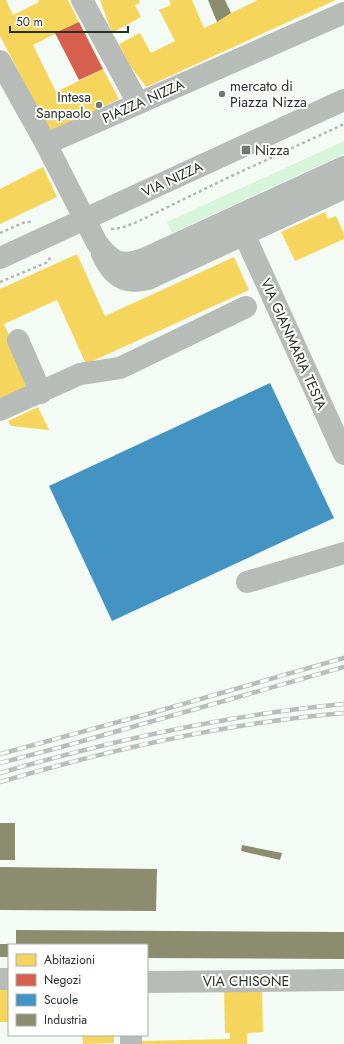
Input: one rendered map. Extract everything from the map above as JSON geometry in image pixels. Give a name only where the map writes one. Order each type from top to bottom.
[{"type":"street","points":[[82,0],[138,103]]},
{"type":"street","name":"PIAZZA NIZZA","points":[[46,144],[344,13]]},
{"type":"street","points":[[0,61],[46,144],[106,262],[116,275],[128,281],[137,282],[148,279],[344,188]]},
{"type":"street","name":"VIA NIZZA","points":[[0,258],[91,231],[344,100]]},
{"type":"street","points":[[91,231],[104,252],[116,261],[128,263],[136,262],[344,167]]},
{"type":"street","name":"VIA GIANMARIA TESTA","points":[[244,234],[344,454]]},
{"type":"street","points":[[0,410],[41,393],[80,374],[120,368],[246,307]]},
{"type":"street","points":[[18,340],[41,393]]},
{"type":"street","points":[[247,582],[344,553]]},
{"type":"street","name":"VIA CHISONE","points":[[148,982],[344,980]]},
{"type":"path","points":[[91,231],[120,228],[137,222],[344,124]]},
{"type":"green space","points":[[344,141],[344,154],[172,233],[167,222]]},
{"type":"building: Abitazioni","points":[[0,0],[6,0],[13,15],[39,2],[38,0],[68,0],[79,22],[33,45],[56,92],[103,69],[119,99],[50,133],[0,36]]},
{"type":"building: Abitazioni","points":[[100,0],[139,0],[140,3],[135,5],[141,17],[112,33]]},
{"type":"building: Abitazioni","points":[[169,0],[192,0],[204,28],[258,0],[336,0],[146,87],[129,64],[119,44],[140,33],[151,53],[175,41],[159,10],[171,5]]},
{"type":"building: Abitazioni","points":[[43,167],[57,197],[0,224],[0,189]]},
{"type":"building: Abitazioni","points":[[325,212],[328,219],[336,216],[344,234],[344,239],[295,261],[281,232]]},
{"type":"building: Abitazioni","points":[[77,254],[105,316],[234,257],[249,290],[86,364],[57,300],[4,324],[34,389],[0,404],[0,289]]},
{"type":"building: Abitazioni","points":[[38,407],[49,430],[11,426],[8,421]]},
{"type":"building: Abitazioni","points":[[0,987],[8,987],[8,1022],[0,1022]]},
{"type":"building: Abitazioni","points":[[262,987],[263,1032],[247,1033],[247,1044],[142,1044],[142,1041],[230,1039],[230,1033],[225,1033],[224,988]]},
{"type":"building: Abitazioni","points":[[82,1036],[114,1036],[114,1043],[83,1044]]},
{"type":"building: Negozi","points":[[79,22],[103,69],[79,80],[55,33]]},
{"type":"building: Scuole","points":[[270,383],[334,518],[112,621],[49,486]]},
{"type":"building: Industria","points":[[208,0],[225,0],[231,13],[217,22]]},
{"type":"building: Industria","points":[[0,823],[15,823],[15,860],[0,860]]},
{"type":"building: Industria","points":[[242,845],[282,853],[280,860],[241,851]]},
{"type":"building: Industria","points":[[0,867],[157,869],[156,911],[0,910]]},
{"type":"building: Industria","points":[[16,930],[344,932],[344,959],[148,958],[148,944],[16,944]]},
{"type":"building: Industria","points":[[0,944],[8,944],[8,957],[0,957]]},
{"type":"railway","points":[[0,754],[155,712],[344,658]]},
{"type":"railway","points":[[0,763],[344,667]]},
{"type":"railway","points":[[0,773],[85,750],[170,730],[257,715],[344,704]]},
{"type":"railway","points":[[0,782],[127,748],[170,739],[257,723],[344,713]]},
{"type":"place","name":"mercato di Piazza Nizza","points":[[222,94]]},
{"type":"place","name":"Intesa Sanpaolo","points":[[99,105]]},
{"type":"place","name":"Nizza","points":[[246,150]]}]
